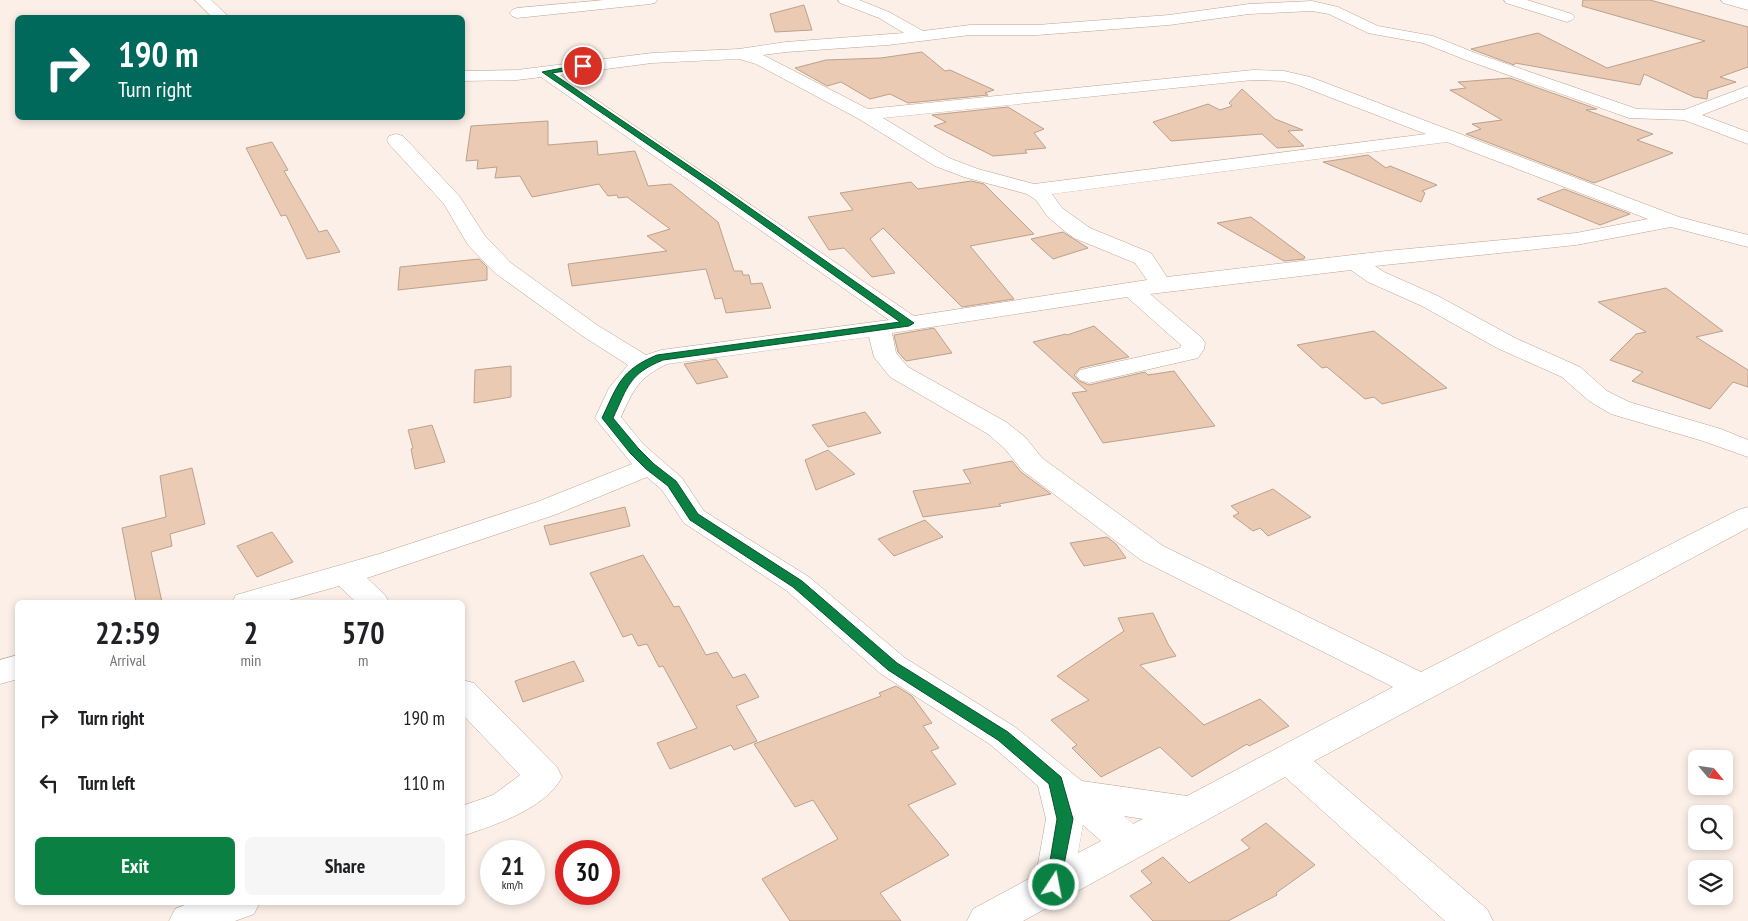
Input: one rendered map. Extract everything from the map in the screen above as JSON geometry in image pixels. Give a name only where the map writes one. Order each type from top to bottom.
[{"type":"street","points":[[202,0],[219,15]]},
{"type":"street","points":[[517,13],[650,0]]},
{"type":"street","points":[[845,0],[884,15],[919,35]]},
{"type":"street","points":[[465,76],[545,72],[652,58],[739,54],[786,47],[888,40],[970,30],[1037,30],[1169,20],[1249,9],[1302,6],[1350,0]]},
{"type":"street","points":[[1511,0],[1567,17]]},
{"type":"street","points":[[1728,0],[1748,5]]},
{"type":"street","points":[[1302,6],[1333,10],[1374,30],[1426,39],[1472,58],[1624,112],[1648,116],[1686,115],[1748,91]]},
{"type":"street","points":[[739,54],[762,60],[866,115],[942,162],[960,170],[1034,190],[1044,196],[1054,212],[1068,225],[1082,233],[1143,258],[1161,285]]},
{"type":"street","points":[[545,72],[713,186],[909,323]]},
{"type":"street","points":[[866,115],[978,102],[1267,75],[1304,81],[1672,221],[1716,234],[1748,240]]},
{"type":"street","points":[[1686,115],[1748,138]]},
{"type":"street","points":[[1034,190],[1448,137]]},
{"type":"street","points":[[396,140],[453,200],[476,240],[503,268],[589,330],[643,364]]},
{"type":"street","points":[[1131,844],[1003,736],[893,666],[798,584],[694,517],[672,484],[634,451],[608,418],[625,380],[643,364],[661,357],[880,328],[1161,285],[1386,258],[1576,239],[1672,221]]},
{"type":"street","points":[[1355,263],[1376,277],[1430,301],[1506,343],[1571,372],[1598,396],[1620,408],[1712,434],[1748,449]]},
{"type":"street","points":[[1089,375],[1189,353],[1192,349],[1193,343],[1132,290]]},
{"type":"street","points":[[880,328],[882,352],[888,363],[899,372],[997,428],[1015,443],[1032,464],[1152,553],[1421,687]]},
{"type":"street","points":[[253,600],[390,561],[547,508],[650,466]]},
{"type":"street","points":[[987,921],[1421,687],[1748,516]]},
{"type":"street","points":[[345,574],[372,600]]},
{"type":"street","points":[[0,672],[15,668]]},
{"type":"street","points":[[465,695],[544,777],[506,805],[465,820]]},
{"type":"street","points":[[1288,759],[1473,921]]},
{"type":"street","points":[[1063,788],[1192,811]]},
{"type":"street","points":[[1054,885],[1065,819],[1063,788]]},
{"type":"street","points":[[189,921],[232,905]]},
{"type":"building","points":[[1583,0],[1650,0],[1748,27],[1748,67],[1720,77],[1736,82],[1708,91],[1707,99],[1694,97],[1644,74],[1640,85],[1515,63],[1514,65],[1471,49],[1538,33],[1607,68],[1705,41],[1582,6]]},
{"type":"building","points":[[804,5],[812,30],[775,32],[770,14]]},
{"type":"building","points":[[922,52],[945,71],[950,70],[994,90],[985,93],[988,95],[908,103],[890,94],[870,99],[841,82],[827,86],[795,68],[826,60],[881,58]]},
{"type":"building","points":[[1510,78],[1597,109],[1586,110],[1653,134],[1637,140],[1673,153],[1594,183],[1466,134],[1481,129],[1472,124],[1502,120],[1450,90],[1466,88],[1458,82]]},
{"type":"building","points":[[1242,89],[1275,119],[1303,130],[1288,131],[1304,146],[1277,148],[1262,134],[1171,141],[1153,122],[1208,104],[1220,110],[1232,106],[1229,103]]},
{"type":"building","points":[[1008,107],[1044,129],[1034,133],[1046,148],[1025,150],[1027,153],[993,156],[934,126],[946,122],[932,115]]},
{"type":"building","points":[[548,121],[548,145],[597,141],[598,155],[635,151],[648,186],[671,184],[718,222],[734,271],[742,271],[743,275],[749,275],[751,284],[762,283],[771,308],[726,313],[722,298],[715,299],[706,269],[572,286],[568,264],[667,251],[647,236],[670,229],[627,197],[608,196],[599,184],[532,197],[520,176],[495,178],[497,167],[477,169],[478,160],[466,161],[471,126]]},
{"type":"building","points":[[272,142],[288,170],[284,171],[319,232],[327,230],[340,252],[307,259],[286,215],[281,216],[246,148]]},
{"type":"building","points":[[1368,155],[1386,168],[1390,166],[1437,185],[1422,191],[1425,193],[1421,202],[1323,162]]},
{"type":"building","points":[[971,181],[984,184],[1034,234],[970,246],[1014,299],[962,307],[883,228],[870,239],[895,273],[872,277],[844,248],[829,250],[808,217],[853,210],[840,193],[911,182],[918,189]]},
{"type":"building","points":[[1564,189],[1630,214],[1600,225],[1537,199]]},
{"type":"building","points":[[1251,217],[1305,257],[1304,259],[1284,261],[1217,223]]},
{"type":"building","points":[[1063,232],[1088,248],[1053,259],[1031,239]]},
{"type":"building","points":[[479,259],[487,267],[487,280],[398,290],[400,267]]},
{"type":"building","points":[[1666,288],[1723,331],[1696,337],[1748,370],[1748,387],[1733,382],[1710,409],[1632,381],[1643,372],[1610,360],[1636,334],[1646,332],[1598,302]]},
{"type":"building","points":[[1094,326],[1129,357],[1080,368],[1074,375],[1079,381],[1089,385],[1145,372],[1148,375],[1174,371],[1215,426],[1103,443],[1072,393],[1087,391],[1033,342],[1067,335]]},
{"type":"building","points":[[934,328],[952,353],[906,361],[898,352],[894,335]]},
{"type":"building","points":[[1374,331],[1447,388],[1382,404],[1374,397],[1365,399],[1327,367],[1322,368],[1297,345]]},
{"type":"building","points":[[716,359],[728,377],[697,384],[684,364]]},
{"type":"building","points":[[511,366],[511,397],[474,403],[475,370]]},
{"type":"building","points":[[865,412],[881,433],[828,447],[812,425]]},
{"type":"building","points":[[432,425],[445,462],[415,469],[411,449],[413,448],[408,430]]},
{"type":"building","points":[[828,450],[855,474],[816,490],[805,460]]},
{"type":"building","points":[[1012,461],[1021,472],[1051,494],[999,504],[1001,506],[923,517],[913,491],[971,483],[963,470]]},
{"type":"building","points":[[192,468],[205,524],[170,534],[172,546],[151,552],[162,600],[136,600],[122,528],[166,517],[160,476]]},
{"type":"building","points":[[1273,489],[1311,517],[1268,536],[1260,528],[1253,531],[1233,516],[1239,513],[1231,506]]},
{"type":"building","points":[[625,507],[630,526],[550,545],[544,526]]},
{"type":"building","points":[[925,520],[943,537],[894,556],[878,539]]},
{"type":"building","points":[[272,532],[293,562],[257,577],[237,546]]},
{"type":"building","points":[[1107,537],[1116,544],[1126,558],[1084,566],[1070,543]]},
{"type":"building","points":[[643,555],[674,607],[679,606],[706,655],[717,652],[733,678],[745,674],[759,697],[736,706],[757,741],[734,750],[731,745],[670,769],[657,743],[697,728],[663,666],[659,667],[647,644],[638,646],[632,634],[623,637],[590,573]]},
{"type":"building","points":[[1153,613],[1176,656],[1140,665],[1204,725],[1260,699],[1289,726],[1249,746],[1247,744],[1192,777],[1160,747],[1101,777],[1072,748],[1077,745],[1051,720],[1089,700],[1057,676],[1124,631],[1118,618]]},
{"type":"building","points":[[574,661],[584,681],[523,702],[515,681]]},
{"type":"building","points":[[896,686],[912,696],[932,723],[923,726],[939,748],[931,751],[956,784],[908,805],[949,855],[880,893],[901,921],[790,921],[762,879],[838,839],[813,800],[795,807],[754,744],[881,696],[879,693]]},
{"type":"building","points":[[1266,823],[1315,865],[1276,893],[1277,895],[1228,921],[1153,921],[1130,896],[1152,883],[1141,871],[1163,857],[1189,883],[1250,848],[1241,840]]},
{"type":"route","points":[[583,66],[545,72],[713,186],[909,323],[661,357],[643,364],[625,380],[608,418],[634,451],[672,484],[694,517],[798,584],[893,666],[1003,736],[1055,781],[1065,819],[1054,885]]}]
